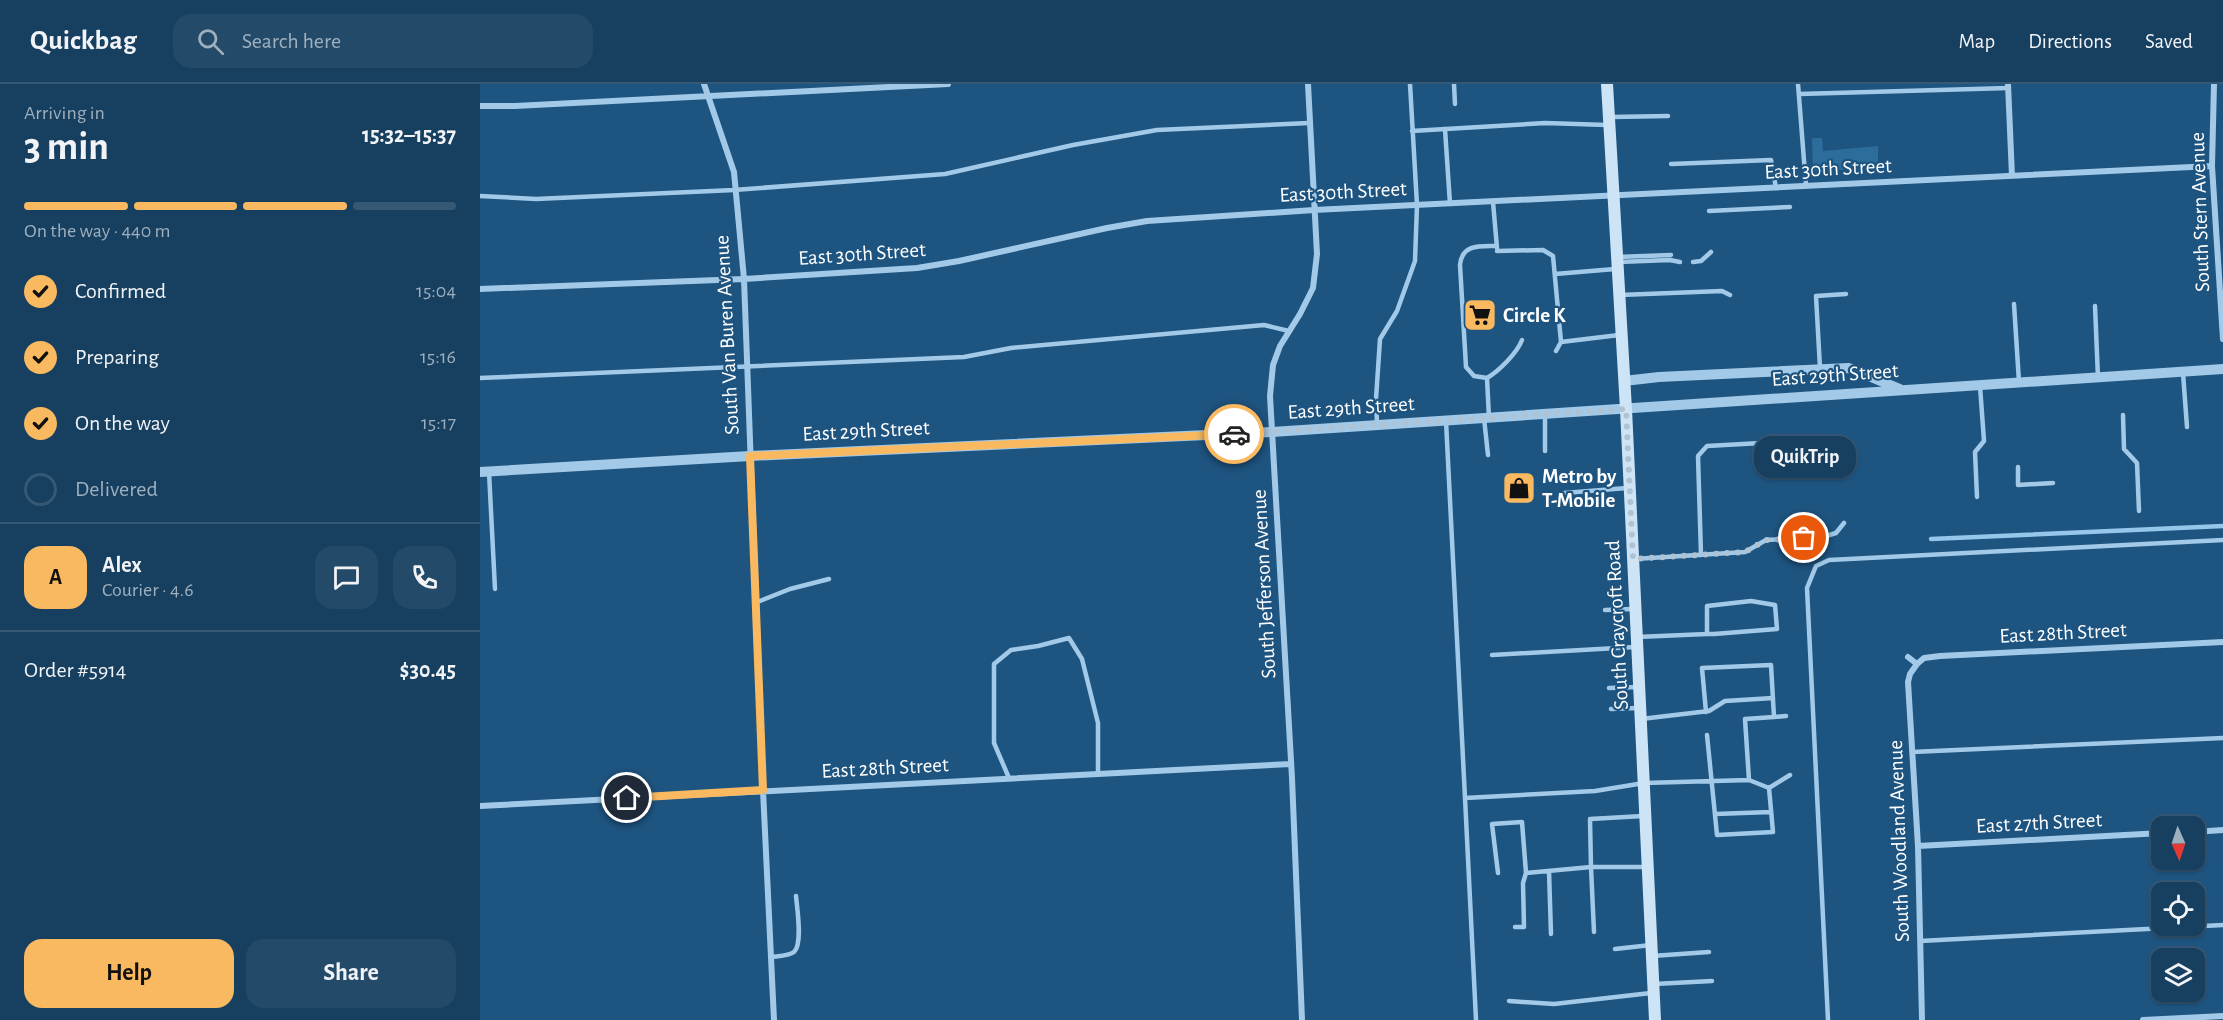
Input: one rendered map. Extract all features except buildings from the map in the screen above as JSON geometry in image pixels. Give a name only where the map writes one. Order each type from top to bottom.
[{"type":"main road","name":"South Craycroft Road","points":[[1607,84],[1626,409],[1655,1020]]},
{"type":"street","name":"South Van Buren Avenue","points":[[704,84],[734,172],[744,279],[774,1020]]},
{"type":"street","points":[[480,106],[948,84]]},
{"type":"street","name":"South Jefferson Avenue","points":[[1302,1020],[1291,764],[1270,396],[1273,364],[1280,346],[1313,288],[1317,254],[1308,84]]},
{"type":"street","name":"South Stern Avenue","points":[[2214,84],[2212,166],[2223,339]]},
{"type":"street","points":[[2008,86],[2012,176]]},
{"type":"street","name":"East 30th Street","points":[[480,289],[744,279],[917,268],[1147,221],[1314,210],[2212,166]]},
{"type":"street","points":[[1624,381],[1659,377],[1849,368],[1903,390]]},
{"type":"street","name":"East 29th Street","points":[[485,472],[750,456],[1272,432],[2223,369]]},
{"type":"street","name":"East 28th Street","points":[[1917,664],[1924,658],[1940,656],[2223,642]]},
{"type":"street","points":[[1908,657],[1917,664]]},
{"type":"street","name":"South Woodland Avenue","points":[[1917,664],[1908,682],[1917,846],[1922,1020]]},
{"type":"street","name":"East 28th Street","points":[[480,806],[1291,764]]},
{"type":"street","points":[[2205,831],[2223,830]]},
{"type":"street","name":"East 27th Street","points":[[1917,846],[2151,834]]},
{"type":"street","points":[[2143,1020],[2223,1016]]},
{"type":"lane","points":[[1377,425],[1376,399],[1380,339],[1397,311],[1415,261],[1417,205],[1410,84]]},
{"type":"lane","points":[[1454,84],[1455,104]]},
{"type":"lane","points":[[1798,84],[1806,186]]},
{"type":"lane","points":[[1799,94],[2008,86]]},
{"type":"lane","points":[[1412,131],[1545,123],[1551,125],[1668,116]]},
{"type":"lane","points":[[480,196],[536,199],[736,190],[945,174],[1073,145],[1157,130],[1310,123]]},
{"type":"lane","points":[[1445,129],[1450,204]]},
{"type":"lane","points":[[1671,164],[1770,160],[1776,188]]},
{"type":"lane","points":[[1493,202],[1497,250]]},
{"type":"lane","points":[[1709,211],[1790,207]]},
{"type":"lane","points":[[1522,340],[1493,375],[1487,378],[1474,376],[1466,367],[1460,265],[1465,251],[1473,246],[1497,250],[1543,250],[1553,256],[1561,342],[1556,351]]},
{"type":"lane","points":[[1693,261],[1701,261],[1711,252]]},
{"type":"lane","points":[[1555,274],[1671,255]]},
{"type":"lane","points":[[1618,262],[1670,260],[1680,262]]},
{"type":"lane","points":[[1620,296],[1722,291],[1730,294]]},
{"type":"lane","points":[[1820,370],[1816,296],[1846,294]]},
{"type":"lane","points":[[2014,304],[2019,383]]},
{"type":"lane","points":[[2095,306],[2098,378]]},
{"type":"lane","points":[[480,378],[964,357],[1011,348],[1264,325],[1289,331]]},
{"type":"lane","points":[[1561,342],[1622,335]]},
{"type":"lane","points":[[2183,372],[2187,427]]},
{"type":"lane","points":[[1487,378],[1488,455]]},
{"type":"lane","points":[[1977,497],[1975,452],[1984,441],[1980,386]]},
{"type":"lane","points":[[1545,414],[1545,451]]},
{"type":"lane","points":[[2123,415],[2124,449],[2137,463],[2139,511]]},
{"type":"lane","points":[[1446,421],[1476,1020]]},
{"type":"lane","points":[[1701,555],[1698,456],[1707,446],[1761,442]]},
{"type":"lane","points":[[2018,467],[2018,485],[2053,483]]},
{"type":"lane","points":[[485,472],[495,589]]},
{"type":"lane","points":[[1564,493],[1630,487]]},
{"type":"lane","points":[[1633,559],[1745,552],[1766,540],[1823,537],[1836,533],[1844,523]]},
{"type":"lane","points":[[1828,1020],[1807,588],[1816,566],[1828,560],[2223,540]]},
{"type":"lane","points":[[756,603],[790,589],[829,579]]},
{"type":"lane","points":[[1492,655],[1778,629],[1775,605],[1751,602],[1707,606],[1707,634]]},
{"type":"lane","points":[[1605,610],[1636,609]]},
{"type":"lane","points":[[1009,778],[994,743],[994,664],[1011,650],[1069,638],[1082,659],[1098,723],[1098,774]]},
{"type":"lane","points":[[1706,712],[1702,668],[1771,665],[1774,717]]},
{"type":"lane","points":[[1609,688],[1640,687]]},
{"type":"lane","points":[[1611,709],[1641,713],[1706,712],[1725,701],[1773,698]]},
{"type":"lane","points":[[1749,780],[1745,719],[1786,716]]},
{"type":"lane","points":[[1707,735],[1717,835],[1773,832],[1769,788]]},
{"type":"lane","points":[[1912,752],[2223,738]]},
{"type":"lane","points":[[1769,788],[1790,775]]},
{"type":"lane","points":[[1465,798],[1595,791],[1644,783],[1749,780],[1769,788]]},
{"type":"lane","points":[[1715,813],[1772,812]]},
{"type":"lane","points":[[1594,932],[1590,819],[1646,816]]},
{"type":"lane","points":[[1498,873],[1492,824],[1522,822],[1526,873],[1523,883],[1524,927],[1515,927]]},
{"type":"lane","points":[[1526,873],[1591,867],[1648,867]]},
{"type":"lane","points":[[1549,871],[1551,934]]},
{"type":"lane","points":[[771,957],[792,954],[796,950],[799,942],[796,896]]},
{"type":"lane","points":[[1920,941],[2223,925]]},
{"type":"lane","points":[[1615,949],[1709,952]]},
{"type":"lane","points":[[1509,1001],[1554,1004],[1712,981]]},
{"type":"shaded area","points":[[1812,138],[1822,138],[1823,151],[1878,146],[1878,169],[1813,171]]},
{"type":"waterway","points":[[1931,539],[2223,526]]},
{"type":"way so far","points":[[1234,434],[1626,409],[1633,559],[1745,552],[1766,540],[1804,538]]},
{"type":"place","name":"Circle K","points":[[1480,315]]},
{"type":"place","name":"Metro by T-Mobile","points":[[1519,488]]},
{"type":"place","name":"QuikTrip","points":[[1804,538]]},
{"type":"route","points":[[627,798],[763,790],[750,456],[1234,434]]}]
